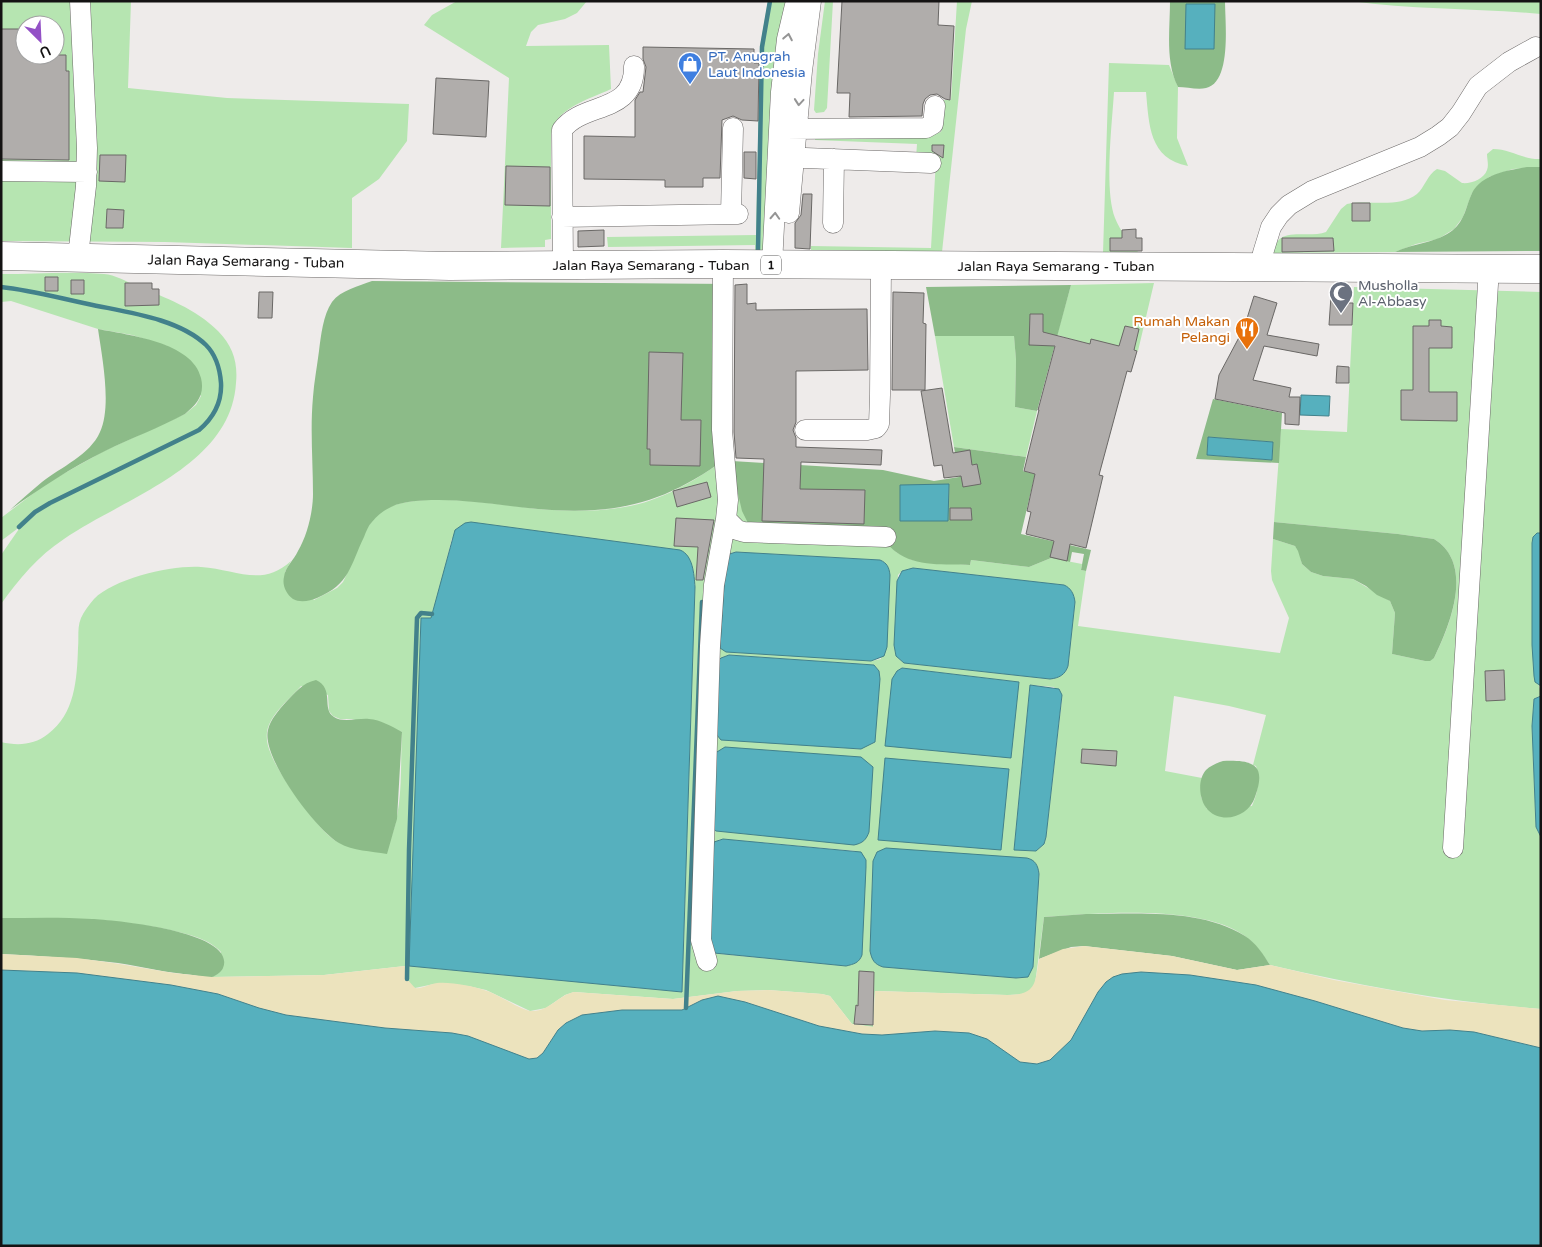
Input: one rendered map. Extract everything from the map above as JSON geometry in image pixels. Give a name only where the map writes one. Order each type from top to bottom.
[{"type":"highway","name":"Jalan Raya Semarang - Tuban","points":[[1,256],[450,266],[723,264],[1541,269]]},
{"type":"lane","points":[[78,257],[87,172],[86,104],[82,65],[80,1]]},
{"type":"lane","points":[[788,128],[783,67],[796,1]]},
{"type":"lane","points":[[779,265],[788,128],[812,1]]},
{"type":"lane","points":[[1260,267],[1271,227],[1289,205],[1312,191],[1420,147],[1438,136],[1461,113],[1478,86],[1509,62],[1536,46]]},
{"type":"lane","points":[[562,266],[562,130],[569,123],[614,102],[624,95],[632,85],[634,66]]},
{"type":"lane","points":[[788,128],[926,128],[933,124],[935,106]]},
{"type":"lane","points":[[562,217],[734,214],[733,128]]},
{"type":"lane","points":[[786,157],[931,163]]},
{"type":"lane","points":[[833,224],[834,159]]},
{"type":"lane","points":[[1,171],[87,172]]},
{"type":"lane","points":[[707,961],[701,940],[710,646],[714,584],[728,500],[722,412],[723,264]]},
{"type":"lane","points":[[805,430],[867,430],[876,428],[879,424],[881,265]]},
{"type":"lane","points":[[1453,848],[1489,268]]},
{"type":"lane","points":[[726,519],[737,530],[744,532],[886,537]]},
{"type":"green space","points":[[1,1],[131,1],[128,88],[227,98],[409,104],[407,141],[379,179],[352,198],[352,248],[165,242],[1,241]]},
{"type":"green space","points":[[457,1],[587,1],[577,13],[565,19],[538,25],[531,32],[526,46],[609,45],[611,89],[574,106],[558,118],[553,126],[551,135],[551,239],[545,240],[545,247],[501,248],[509,78],[424,25],[432,15]]},
{"type":"green space","points":[[768,1],[787,1],[774,58],[767,250],[755,250],[755,245],[608,247],[607,237],[756,235],[760,47]]},
{"type":"green space","points":[[825,1],[833,1],[827,108],[824,112],[816,113],[814,110],[818,54]]},
{"type":"green space","points":[[957,1],[972,1],[966,29],[942,252],[811,250],[811,246],[931,248],[936,159],[916,158],[917,144],[815,140],[815,137],[931,135],[941,132],[944,100],[951,100]]},
{"type":"green space","points":[[1170,1],[1225,1],[1226,36],[1223,63],[1220,75],[1214,83],[1206,88],[1178,87],[1171,67]]},
{"type":"green space","points":[[1351,1],[1541,1],[1541,14],[1398,6]]},
{"type":"green space","points":[[1109,63],[1169,65],[1178,87],[1177,138],[1188,166],[1175,162],[1165,156],[1158,148],[1150,128],[1146,92],[1114,92],[1109,174],[1112,206],[1120,228],[1139,253],[1103,253]]},
{"type":"green space","points":[[1493,149],[1541,159],[1541,167],[1513,169],[1489,177],[1472,193],[1463,217],[1454,229],[1438,239],[1416,244],[1395,252],[1272,253],[1278,241],[1285,236],[1326,232],[1341,209],[1347,204],[1392,202],[1409,199],[1420,191],[1431,174],[1437,169],[1445,171],[1462,183],[1477,180],[1487,170],[1487,154]]},
{"type":"green space","points":[[1527,167],[1541,167],[1541,251],[1395,252],[1447,234],[1460,222],[1472,193],[1482,181],[1496,174]]},
{"type":"green space","points":[[91,273],[108,275],[120,278],[169,299],[200,316],[223,337],[231,349],[235,362],[236,383],[230,412],[215,437],[195,458],[143,494],[64,539],[29,568],[1,604],[1,555],[21,526],[1,541],[1,518],[47,483],[104,451],[185,414],[196,405],[201,396],[167,346],[132,335],[98,329],[11,301],[1,302],[1,274]]},
{"type":"green space","points":[[372,281],[732,284],[732,461],[883,470],[934,481],[959,477],[954,447],[1026,457],[1023,471],[1035,474],[1021,534],[1091,550],[1086,571],[1081,570],[1084,554],[1072,552],[1070,562],[1051,558],[1029,567],[971,560],[970,565],[931,564],[904,557],[888,544],[881,534],[748,523],[742,511],[735,481],[718,464],[675,490],[654,498],[611,508],[564,511],[440,500],[397,504],[383,511],[367,529],[348,573],[336,587],[314,599],[299,601],[293,599],[284,586],[284,580],[286,570],[304,538],[312,508],[312,409],[326,313],[332,302],[345,291]],"holes":[[[925,485],[949,485],[948,521]]]},
{"type":"green space","points":[[1154,283],[1138,351],[1095,346],[1057,335],[1071,285]]},
{"type":"green space","points":[[1071,285],[1037,411],[1015,407],[1016,360],[1014,336],[935,336],[926,287]]},
{"type":"green space","points":[[1354,287],[1541,292],[1541,533],[1537,533],[1532,543],[1532,636],[1534,671],[1541,696],[1534,699],[1532,726],[1536,827],[1541,837],[1541,1009],[1472,1002],[1405,992],[1270,965],[1249,939],[1226,926],[1202,919],[1148,913],[1044,917],[1035,984],[1027,992],[1007,995],[875,991],[873,1027],[852,1024],[830,996],[822,994],[768,990],[737,991],[673,999],[574,992],[565,995],[546,1008],[530,1011],[486,990],[468,986],[434,984],[415,988],[407,979],[405,966],[324,975],[212,977],[217,974],[221,952],[202,939],[188,935],[145,925],[104,921],[1,918],[1,742],[20,744],[31,742],[43,738],[57,726],[64,716],[73,695],[77,672],[79,625],[82,615],[94,599],[103,592],[129,579],[144,574],[189,567],[213,568],[248,575],[269,574],[291,561],[285,572],[314,600],[337,588],[343,582],[368,527],[381,512],[395,505],[413,501],[457,500],[538,509],[588,511],[608,509],[631,506],[657,498],[683,486],[718,464],[881,534],[896,552],[912,560],[970,565],[971,560],[1029,567],[1051,558],[1082,564],[1081,570],[1086,571],[1078,626],[1280,653],[1289,618],[1272,580],[1273,539],[1295,546],[1299,551],[1302,564],[1311,572],[1323,576],[1353,579],[1390,601],[1395,613],[1392,654],[1425,661],[1434,658],[1452,613],[1456,579],[1454,564],[1446,550],[1434,539],[1274,522],[1281,429],[1347,432]],"holes":[[[452,538],[684,552],[691,564],[695,587],[682,992],[410,966],[421,618],[431,619]],[[731,553],[880,560],[885,563],[881,659],[871,661],[723,650]],[[913,568],[1064,585],[1075,602],[1067,669],[1061,676],[1050,679],[904,663],[896,656],[894,645],[898,575],[902,571]],[[729,655],[874,665],[879,671],[880,679],[861,749],[817,746],[721,658]],[[902,668],[1019,682],[897,671]],[[1030,685],[1054,687],[1062,698],[1046,837],[1044,844],[1036,851],[1014,850]],[[301,686],[328,695],[329,711],[333,716],[402,732],[399,804],[397,818],[388,845],[362,845],[338,842],[311,816],[275,763],[269,749],[267,732],[276,713]],[[1174,696],[1266,715],[1253,765],[1256,766],[1258,781],[1252,806],[1207,809],[1201,797],[1202,778],[1165,771]],[[718,840],[856,851],[853,964],[846,966],[721,954]],[[873,861],[1038,868],[1033,967],[1022,978],[883,967],[876,963],[870,951]]]},
{"type":"green space","points":[[98,329],[158,342],[186,356],[196,366],[201,378],[202,389],[199,399],[185,414],[92,458],[56,479],[10,510],[42,482],[82,454],[100,432],[104,421],[106,395]]},
{"type":"green space","points":[[1014,335],[1016,360],[1015,407],[1037,411],[1026,457],[954,447],[935,336]]},
{"type":"green space","points":[[1213,399],[1282,413],[1279,463],[1196,459]],"holes":[[[1208,437],[1273,442],[1272,460],[1207,455]]]},
{"type":"green space","points":[[1274,522],[1434,539],[1446,550],[1454,564],[1456,579],[1452,612],[1447,629],[1434,658],[1430,661],[1425,661],[1392,654],[1395,613],[1390,601],[1353,579],[1323,576],[1311,572],[1302,564],[1295,546],[1273,539]]},
{"type":"green space","points":[[316,680],[325,688],[328,709],[334,717],[346,720],[373,720],[402,732],[397,819],[387,854],[350,848],[329,836],[292,792],[273,757],[268,742],[268,730],[275,715],[296,691],[307,683]]},
{"type":"green space","points":[[1223,761],[1249,763],[1255,766],[1258,771],[1258,786],[1252,804],[1235,816],[1221,817],[1214,815],[1205,806],[1201,796],[1200,785],[1203,774],[1206,770]]},
{"type":"green space","points":[[1086,914],[1168,914],[1209,921],[1228,927],[1245,936],[1253,942],[1270,965],[1237,970],[1172,956],[1084,946],[1071,947],[1039,959],[1044,917]]},
{"type":"green space","points":[[1,918],[92,919],[147,925],[171,930],[194,936],[212,945],[223,955],[223,968],[215,976],[208,977],[103,961],[1,954]]},
{"type":"sand","points":[[1084,946],[1172,956],[1237,970],[1270,965],[1334,980],[1445,1000],[1541,1009],[1541,1048],[1474,1032],[1450,1030],[1422,1031],[1403,1028],[1256,985],[1190,975],[1141,972],[1122,974],[1106,982],[1098,992],[1071,1040],[1050,1060],[1037,1064],[1020,1062],[987,1039],[969,1033],[935,1031],[882,1035],[862,1034],[819,1026],[745,1002],[718,996],[702,1000],[682,1010],[622,1010],[582,1015],[566,1023],[558,1030],[543,1053],[537,1058],[529,1059],[468,1036],[385,1028],[286,1015],[218,994],[171,985],[77,973],[1,970],[1,954],[77,958],[212,977],[324,975],[405,966],[407,979],[415,988],[437,983],[469,986],[492,993],[529,1011],[549,1006],[574,992],[673,999],[737,991],[768,990],[830,996],[852,1024],[873,1027],[875,991],[1007,995],[1024,993],[1029,990],[1035,981],[1039,959],[1063,949]]},
{"type":"water","points":[[1186,4],[1215,4],[1214,49],[1185,49]]},
{"type":"water","points":[[1301,395],[1330,396],[1329,416],[1300,415]]},
{"type":"water","points":[[1208,437],[1273,442],[1272,460],[1207,455]]},
{"type":"water","points":[[949,484],[948,521],[900,521],[900,485]]},
{"type":"water","points":[[471,522],[680,550],[690,560],[695,587],[682,992],[409,966],[421,618],[431,618],[455,530],[465,523]]},
{"type":"water","points":[[1537,533],[1541,533],[1541,686],[1535,682],[1532,645],[1532,543],[1533,537]]},
{"type":"water","points":[[736,552],[880,560],[884,562],[890,575],[887,647],[884,656],[871,661],[726,652],[720,648],[726,555]]},
{"type":"water","points":[[913,568],[1064,585],[1069,588],[1075,602],[1068,666],[1065,672],[1059,677],[1050,679],[904,663],[896,656],[894,645],[897,581],[902,571]]},
{"type":"water","points":[[729,655],[874,665],[879,671],[880,679],[875,742],[861,749],[721,740],[712,729],[717,662]]},
{"type":"water","points":[[902,668],[1019,682],[1011,758],[885,746],[892,679],[897,671]]},
{"type":"water","points":[[1030,685],[1059,689],[1062,695],[1046,837],[1044,844],[1036,851],[1014,850]]},
{"type":"water","points":[[1541,696],[1541,837],[1536,827],[1532,726],[1534,699]]},
{"type":"water","points":[[725,747],[861,757],[873,767],[869,832],[867,837],[864,841],[854,845],[716,831],[712,828],[712,755]]},
{"type":"water","points":[[885,758],[1009,769],[1001,850],[878,840]]},
{"type":"water","points":[[723,839],[861,852],[866,860],[866,867],[862,955],[859,960],[854,964],[846,966],[714,953],[705,935],[714,842]]},
{"type":"water","points":[[886,848],[1027,858],[1034,862],[1039,874],[1033,967],[1028,977],[1016,978],[877,965],[870,951],[873,861],[877,852]]},
{"type":"water","points":[[1,970],[77,973],[171,985],[218,994],[286,1015],[385,1028],[468,1036],[529,1059],[537,1058],[543,1053],[558,1030],[566,1023],[582,1015],[622,1010],[682,1010],[702,1000],[718,996],[745,1002],[819,1026],[862,1034],[882,1035],[935,1031],[969,1033],[987,1039],[1020,1062],[1037,1064],[1050,1060],[1071,1040],[1098,992],[1113,977],[1141,972],[1190,975],[1256,985],[1403,1028],[1422,1031],[1450,1030],[1474,1032],[1541,1048],[1541,1246],[1,1246]]},
{"type":"building","points":[[842,1],[939,1],[938,25],[954,26],[950,100],[937,94],[930,95],[923,104],[922,116],[849,117],[850,93],[837,93]]},
{"type":"building","points":[[1,29],[15,29],[15,65],[65,65],[66,55],[66,71],[69,71],[69,160],[1,159]]},
{"type":"building","name":"PT. Anugrah Laut Indonesia","points":[[643,47],[754,49],[754,63],[759,63],[758,121],[742,120],[733,116],[722,120],[720,178],[703,178],[703,187],[665,187],[665,180],[584,179],[584,136],[635,137],[635,100],[640,92],[643,92],[646,67],[643,59]]},
{"type":"building","points":[[436,78],[489,81],[486,137],[433,134]]},
{"type":"building","points":[[932,145],[944,145],[943,158],[932,151]]},
{"type":"building","points":[[744,152],[756,152],[756,179],[744,178]]},
{"type":"building","points":[[100,155],[126,155],[125,182],[99,181]]},
{"type":"building","points":[[506,166],[550,167],[550,206],[505,205]]},
{"type":"building","points":[[803,194],[812,194],[810,249],[795,248],[795,223],[801,215]]},
{"type":"building","points":[[1352,203],[1370,203],[1370,221],[1352,221]]},
{"type":"building","points":[[107,209],[124,210],[123,228],[106,228]]},
{"type":"building","points":[[1136,229],[1136,238],[1142,238],[1142,251],[1110,251],[1110,238],[1122,238],[1122,230]]},
{"type":"building","points":[[604,230],[604,246],[578,247],[578,231]]},
{"type":"building","points":[[1282,238],[1333,238],[1334,251],[1282,252]]},
{"type":"building","points":[[45,277],[58,277],[58,291],[45,291]]},
{"type":"building","points":[[71,280],[84,280],[84,294],[71,294]]},
{"type":"building","points":[[125,283],[152,283],[152,289],[159,289],[159,305],[125,306]]},
{"type":"building","points":[[747,284],[747,304],[756,303],[756,310],[867,309],[868,370],[796,371],[796,422],[793,430],[796,438],[796,447],[882,450],[881,465],[801,462],[800,489],[865,490],[864,524],[762,521],[764,459],[736,458],[734,432],[735,285]]},
{"type":"building","points":[[259,292],[273,292],[272,318],[258,318]]},
{"type":"building","points":[[893,292],[924,293],[923,323],[926,324],[925,390],[892,390]]},
{"type":"building","points":[[1254,296],[1277,303],[1267,335],[1319,344],[1317,356],[1264,346],[1253,380],[1291,388],[1289,397],[1300,397],[1299,425],[1285,424],[1285,413],[1215,399],[1219,375],[1244,328]]},
{"type":"building","name":"Musholla Al-Abbasy","points":[[1331,296],[1350,296],[1349,303],[1353,303],[1352,325],[1329,325]]},
{"type":"building","points":[[1030,314],[1043,314],[1043,332],[1090,344],[1091,339],[1119,346],[1125,326],[1139,329],[1134,350],[1137,351],[1131,372],[1127,371],[1099,475],[1103,476],[1086,548],[1070,544],[1067,561],[1050,557],[1054,541],[1026,534],[1031,512],[1027,511],[1035,474],[1024,471],[1055,346],[1029,345]]},
{"type":"building","points":[[1429,320],[1441,320],[1441,326],[1452,327],[1452,348],[1429,348],[1429,392],[1457,392],[1457,421],[1401,420],[1401,390],[1413,390],[1413,326],[1429,326]]},
{"type":"building","points":[[649,352],[683,353],[681,420],[701,420],[700,466],[650,465],[650,449],[647,449]]},
{"type":"building","points":[[1337,366],[1349,367],[1349,383],[1336,383]]},
{"type":"building","points":[[942,388],[953,453],[970,450],[972,465],[977,464],[981,484],[963,487],[961,476],[944,478],[942,465],[934,466],[921,391]]},
{"type":"building","points":[[707,482],[711,497],[677,507],[673,491]]},
{"type":"building","points":[[950,508],[971,508],[972,520],[950,520]]},
{"type":"building","points":[[676,518],[714,520],[703,580],[696,580],[698,547],[674,546]]},
{"type":"building","points":[[1504,670],[1505,700],[1486,701],[1485,671]]},
{"type":"building","points":[[1082,749],[1117,751],[1116,766],[1081,763]]},
{"type":"building","points":[[859,971],[874,972],[873,1025],[854,1024],[856,1005],[858,1006]]},
{"type":"waterway","points":[[758,250],[762,47],[770,1]]},
{"type":"waterway","points":[[1,287],[134,313],[181,328],[206,345],[212,353],[217,363],[221,383],[220,397],[216,409],[199,430],[50,503],[35,512],[19,527]]},
{"type":"waterway","points":[[686,1008],[702,602]]},
{"type":"waterway","points":[[407,979],[409,850],[417,618],[421,613],[432,614]]},
{"type":"place","name":"PT. Anugrah Laut Indonesia","points":[[690,85]]},
{"type":"place","name":"Musholla Al-Abbasy","points":[[1341,314]]},
{"type":"place","name":"Rumah Makan Pelangi","points":[[1247,350]]}]
